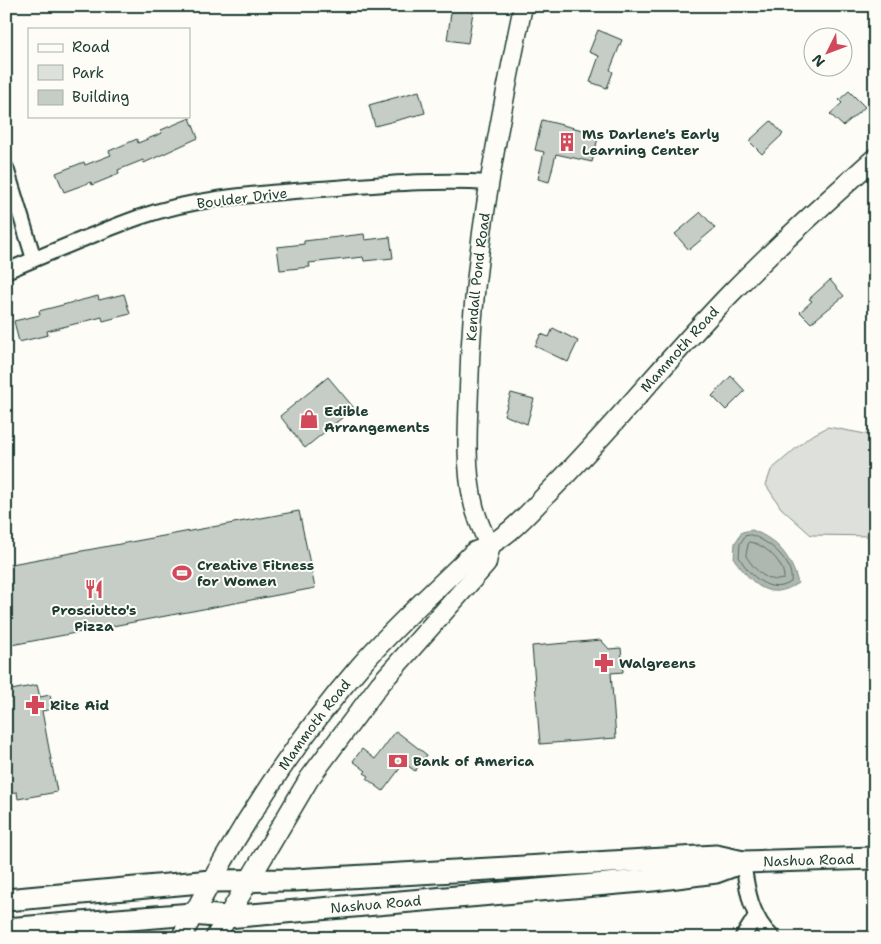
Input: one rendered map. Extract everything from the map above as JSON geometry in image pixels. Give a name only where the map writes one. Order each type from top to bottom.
[{"type":"main road","name":"Mammoth Road","points":[[181,938],[211,881],[289,759],[322,712],[362,664],[474,552],[490,547],[560,481],[731,294],[820,207],[875,158]]},
{"type":"main road","name":"Mammoth Road","points":[[216,938],[308,779],[380,684],[486,564],[490,547]]},
{"type":"main road","name":"Nashua Road","points":[[6,900],[211,881],[295,880],[716,856],[743,862],[875,858]]},
{"type":"main road","name":"Nashua Road","points":[[6,929],[192,914],[227,917],[653,880],[716,872],[743,862]]},
{"type":"street","name":"Kendall Pond Road","points":[[490,547],[478,523],[472,499],[467,446],[470,358],[476,286],[490,182],[523,6]]},
{"type":"street","points":[[6,168],[34,259]]},
{"type":"street","name":"Boulder Drive","points":[[6,271],[140,217],[203,202],[249,195],[392,183],[490,182]]},
{"type":"street","points":[[743,862],[746,886],[756,916],[773,938]]},
{"type":"street","points":[[742,938],[756,916]]},
{"type":"green space","points":[[828,427],[871,435],[875,433],[875,536],[811,535],[781,508],[766,485],[771,470],[809,437]]},
{"type":"water","points":[[752,530],[769,539],[782,550],[792,565],[798,583],[787,589],[769,591],[747,576],[734,559],[735,543],[742,532]]},
{"type":"building","points":[[452,6],[474,6],[468,43],[447,40]]},
{"type":"building","points":[[598,30],[622,40],[610,70],[613,72],[607,88],[590,82],[599,56],[589,52]]},
{"type":"building","points":[[419,91],[425,113],[375,126],[369,105]]},
{"type":"building","points":[[849,91],[865,107],[843,126],[830,114],[842,103],[839,100]]},
{"type":"building","points":[[190,118],[198,138],[144,163],[143,160],[118,170],[119,174],[92,185],[91,182],[64,192],[56,173],[84,162],[85,165],[111,155],[109,151],[137,139],[138,143],[162,133],[161,130]]},
{"type":"building","name":"Ms Darlene's Early Learning Center","points":[[542,120],[599,134],[592,162],[556,154],[549,182],[538,179],[544,152],[535,150]]},
{"type":"building","points":[[771,121],[783,134],[762,154],[749,141]]},
{"type":"building","points":[[701,212],[715,228],[689,250],[675,234]]},
{"type":"building","points":[[364,234],[365,240],[390,237],[393,258],[364,261],[363,257],[309,263],[310,267],[280,270],[277,247],[304,244],[304,241]]},
{"type":"building","points":[[830,280],[844,296],[811,323],[800,312],[812,301],[809,299]]},
{"type":"building","points":[[124,294],[130,314],[103,321],[102,317],[47,331],[48,335],[19,342],[14,321],[40,315],[39,311],[98,296],[99,300]]},
{"type":"building","points":[[553,328],[578,341],[568,362],[535,346],[541,334],[549,337]]},
{"type":"building","points":[[731,376],[745,391],[726,410],[712,396]]},
{"type":"building","points":[[328,377],[354,408],[305,448],[280,416]]},
{"type":"building","points":[[511,393],[534,399],[527,424],[504,415]]},
{"type":"building","points":[[299,511],[315,588],[6,646],[6,565]]},
{"type":"building","name":"Walgreens","points":[[601,640],[609,649],[621,648],[623,672],[611,673],[616,738],[540,744],[532,646]]},
{"type":"building","name":"Rite Aid","points":[[37,685],[40,697],[50,695],[53,709],[42,711],[57,792],[18,799],[17,792],[6,793],[6,691]]},
{"type":"building","name":"Bank of America","points":[[396,731],[427,755],[415,771],[404,763],[383,791],[367,779],[369,776],[364,773],[366,771],[353,761],[362,749],[375,759]]},
{"type":"place","name":"Ms Darlene's Early Learning Center","points":[[567,142]]},
{"type":"place","name":"Edible Arrangements","points":[[309,419]]},
{"type":"place","name":"Creative Fitness for Women","points":[[182,573]]},
{"type":"place","name":"Prosciutto's Pizza","points":[[94,589]]},
{"type":"place","name":"Walgreens","points":[[604,663]]},
{"type":"place","name":"Rite Aid","points":[[35,705]]},
{"type":"place","name":"Bank of America","points":[[398,761]]}]
